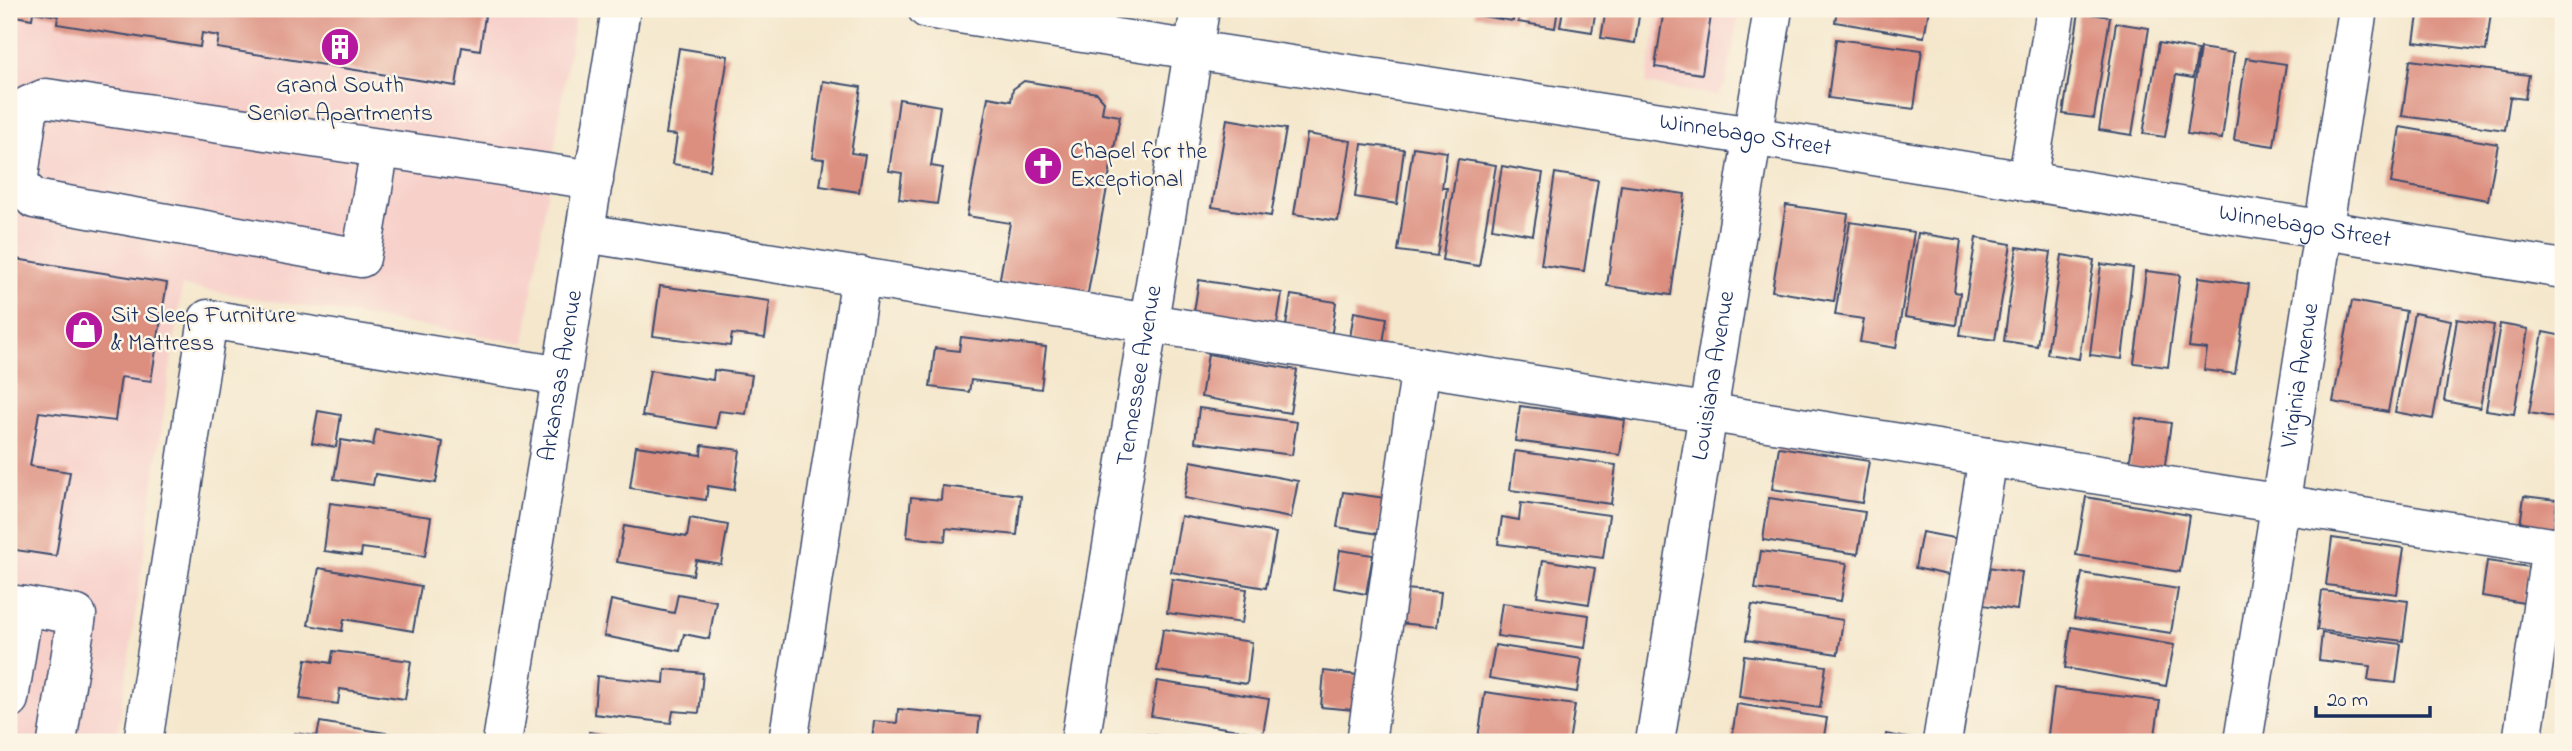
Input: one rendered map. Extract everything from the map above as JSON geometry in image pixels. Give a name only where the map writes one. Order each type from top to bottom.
[{"type":"street","name":"Arkansas Avenue","points":[[502,742],[621,9]]},
{"type":"street","name":"Winnebago Street","points":[[927,9],[1752,136],[2563,270]]},
{"type":"street","name":"Tennessee Avenue","points":[[1080,742],[1200,9]]},
{"type":"street","name":"Louisiana Avenue","points":[[1655,742],[1773,9]]},
{"type":"street","points":[[2027,181],[2056,9]]},
{"type":"street","name":"Virginia Avenue","points":[[2243,742],[2358,9]]},
{"type":"street","points":[[380,148],[361,258],[34,199],[18,184],[29,105],[46,97],[594,180]]},
{"type":"street","points":[[585,233],[2557,548],[2522,742]]},
{"type":"street","points":[[788,742],[861,276]]},
{"type":"street","points":[[143,742],[208,319],[562,376]]},
{"type":"street","points":[[1366,742],[1421,366]]},
{"type":"street","points":[[1942,742],[1988,457]]},
{"type":"street","points":[[9,699],[16,605],[77,615],[57,742]]},
{"type":"shaded area","points":[[9,9],[576,9],[524,343],[182,286],[117,742],[9,742]]},
{"type":"shaded area","points":[[1659,9],[1740,9],[1726,83],[1716,96],[1646,84]]},
{"type":"building","name":"Grand South Senior Apartments","points":[[9,9],[486,9],[480,50],[462,47],[456,86],[217,48],[219,36],[202,33],[200,47],[57,24],[58,16],[33,12],[32,19],[9,15]]},
{"type":"building","points":[[1476,9],[1514,9],[1513,21],[1475,15]]},
{"type":"building","points":[[1520,9],[1558,9],[1555,28],[1518,22]]},
{"type":"building","points":[[1563,9],[1596,9],[1592,32],[1560,27]]},
{"type":"building","points":[[1606,9],[1640,9],[1635,43],[1601,38]]},
{"type":"building","points":[[1664,9],[1712,9],[1702,74],[1655,67]]},
{"type":"building","points":[[1837,9],[1929,9],[1924,37],[1835,22]]},
{"type":"building","points":[[2419,9],[2491,12],[2486,51],[2414,42]]},
{"type":"building","points":[[2079,12],[2110,17],[2094,118],[2063,114]]},
{"type":"building","points":[[2116,23],[2149,28],[2132,135],[2099,130]]},
{"type":"building","points":[[1836,39],[1922,50],[1914,109],[1828,98]]},
{"type":"building","points":[[2159,43],[2198,50],[2193,78],[2176,75],[2165,137],[2143,134]]},
{"type":"building","points":[[679,48],[728,56],[710,170],[673,164],[677,135],[666,134]]},
{"type":"building","points":[[2200,48],[2234,53],[2222,139],[2187,134]]},
{"type":"building","points":[[2246,58],[2286,64],[2274,146],[2234,140]]},
{"type":"building","points":[[2410,60],[2529,75],[2525,99],[2510,97],[2505,130],[2402,116]]},
{"type":"building","points":[[823,81],[861,87],[851,153],[865,155],[859,192],[820,186],[824,159],[812,158]]},
{"type":"building","name":"Chapel for the Exceptional","points":[[1024,81],[1097,93],[1104,101],[1102,113],[1120,116],[1087,298],[999,283],[1010,223],[967,216],[988,97],[1011,101],[1013,89]]},
{"type":"building","points":[[899,99],[940,106],[931,166],[943,168],[937,204],[899,199],[902,173],[889,171]]},
{"type":"building","points":[[1227,119],[1286,129],[1271,216],[1212,207]]},
{"type":"building","points":[[2400,127],[2498,144],[2488,200],[2391,183]]},
{"type":"building","points":[[1307,134],[1351,141],[1338,221],[1294,214]]},
{"type":"building","points":[[1362,144],[1404,149],[1397,204],[1355,197]]},
{"type":"building","points":[[1413,147],[1447,152],[1442,188],[1447,188],[1437,256],[1398,251]]},
{"type":"building","points":[[1458,159],[1496,165],[1479,266],[1442,260]]},
{"type":"building","points":[[1502,166],[1543,173],[1533,235],[1492,228]]},
{"type":"building","points":[[1555,173],[1598,180],[1584,271],[1541,265]]},
{"type":"building","points":[[1621,185],[1685,194],[1671,295],[1607,286]]},
{"type":"building","points":[[1786,205],[1848,214],[1834,301],[1772,291]]},
{"type":"building","points":[[1850,222],[1914,232],[1896,348],[1860,342],[1864,319],[1835,315]]},
{"type":"building","points":[[1918,233],[1961,240],[1954,292],[1960,293],[1956,325],[1905,317]]},
{"type":"building","points":[[1976,238],[2011,244],[1995,340],[1960,335]]},
{"type":"building","points":[[2017,247],[2051,252],[2037,346],[2004,341]]},
{"type":"building","points":[[2062,255],[2094,260],[2079,359],[2047,354]]},
{"type":"building","name":"Sit Sleep Furniture & Mattress","points":[[9,258],[167,283],[151,381],[121,377],[115,421],[39,412],[30,466],[70,472],[56,556],[9,549]]},
{"type":"building","points":[[2101,264],[2133,268],[2122,359],[2090,355]]},
{"type":"building","points":[[2146,271],[2180,275],[2168,367],[2134,363]]},
{"type":"building","points":[[2199,277],[2249,284],[2235,374],[2204,370],[2207,349],[2189,347]]},
{"type":"building","points":[[1199,280],[1282,293],[1276,330],[1193,318]]},
{"type":"building","points":[[660,286],[770,301],[765,338],[732,334],[730,346],[653,336]]},
{"type":"building","points":[[1291,295],[1336,302],[1331,339],[1285,332]]},
{"type":"building","points":[[2352,301],[2406,311],[2388,412],[2333,402]]},
{"type":"building","points":[[1354,312],[1387,318],[1382,349],[1349,344]]},
{"type":"building","points":[[2414,313],[2451,320],[2433,419],[2395,412]]},
{"type":"building","points":[[2457,319],[2494,325],[2480,408],[2444,401]]},
{"type":"building","points":[[2500,324],[2528,329],[2514,414],[2486,410]]},
{"type":"building","points":[[2543,332],[2563,336],[2563,399],[2560,418],[2529,413]]},
{"type":"building","points":[[961,337],[1046,347],[1041,389],[971,380],[969,392],[930,387],[935,348],[959,351]]},
{"type":"building","points":[[1208,354],[1297,370],[1290,413],[1201,397]]},
{"type":"building","points":[[650,370],[713,380],[714,370],[752,375],[746,414],[719,411],[716,428],[642,416]]},
{"type":"building","points":[[1520,406],[1625,420],[1620,455],[1515,441]]},
{"type":"building","points":[[1199,408],[1297,422],[1292,455],[1195,442]]},
{"type":"building","points":[[318,411],[341,415],[336,447],[312,443]]},
{"type":"building","points":[[2136,418],[2171,423],[2164,471],[2129,466]]},
{"type":"building","points":[[376,430],[443,442],[436,483],[375,474],[373,485],[334,479],[341,440],[373,445]]},
{"type":"building","points":[[702,445],[740,450],[734,490],[708,486],[706,500],[630,488],[636,446],[701,455]]},
{"type":"building","points":[[1779,447],[1869,461],[1862,503],[1772,489]]},
{"type":"building","points":[[1515,451],[1616,465],[1611,504],[1510,490]]},
{"type":"building","points":[[1191,461],[1298,481],[1291,518],[1184,498]]},
{"type":"building","points":[[942,486],[1021,495],[1017,535],[946,528],[945,541],[907,537],[911,497],[941,500]]},
{"type":"building","points":[[1343,492],[1385,498],[1379,534],[1337,527]]},
{"type":"building","points":[[2524,496],[2557,500],[2554,529],[2520,526]]},
{"type":"building","points":[[2086,497],[2189,515],[2180,572],[2076,555]]},
{"type":"building","points":[[1769,498],[1865,512],[1858,554],[1763,540]]},
{"type":"building","points":[[330,503],[431,517],[425,556],[362,548],[361,556],[324,551]]},
{"type":"building","points":[[1521,503],[1609,515],[1603,558],[1498,544],[1502,517],[1519,520]]},
{"type":"building","points":[[1181,516],[1276,533],[1266,588],[1171,572]]},
{"type":"building","points":[[690,518],[728,525],[721,564],[696,560],[693,575],[617,562],[624,526],[687,537]]},
{"type":"building","points":[[1922,532],[1959,539],[1953,576],[1915,568]]},
{"type":"building","points":[[2332,538],[2404,548],[2397,594],[2326,585]]},
{"type":"building","points":[[1340,550],[1373,555],[1366,594],[1334,588]]},
{"type":"building","points":[[1761,551],[1847,563],[1841,601],[1755,589]]},
{"type":"building","points":[[1543,560],[1595,568],[1589,604],[1537,596]]},
{"type":"building","points":[[2487,561],[2530,567],[2524,603],[2482,596]]},
{"type":"building","points":[[1988,567],[2022,572],[2017,610],[1983,605]]},
{"type":"building","points":[[319,568],[421,586],[413,631],[344,619],[342,631],[308,625]]},
{"type":"building","points":[[2082,573],[2178,589],[2171,633],[2074,618]]},
{"type":"building","points":[[1172,579],[1247,589],[1242,623],[1167,613]]},
{"type":"building","points":[[1404,589],[1441,592],[1437,627],[1400,623]]},
{"type":"building","points":[[2322,591],[2408,601],[2403,641],[2317,630]]},
{"type":"building","points":[[678,594],[716,601],[709,639],[684,634],[680,651],[604,636],[611,600],[674,613]]},
{"type":"building","points":[[1502,603],[1589,615],[1585,648],[1497,636]]},
{"type":"building","points":[[1752,605],[1843,620],[1838,654],[1746,640]]},
{"type":"building","points":[[2071,627],[2174,645],[2166,686],[2065,668]]},
{"type":"building","points":[[1163,629],[1252,642],[1247,684],[1157,671]]},
{"type":"building","points":[[2322,633],[2401,644],[2396,683],[2368,680],[2370,666],[2319,660]]},
{"type":"building","points":[[1495,645],[1582,659],[1577,692],[1489,678]]},
{"type":"building","points":[[333,651],[411,661],[405,699],[340,689],[338,704],[300,699],[306,659],[331,663]]},
{"type":"building","points":[[1744,655],[1826,666],[1820,708],[1739,697]]},
{"type":"building","points":[[665,669],[703,673],[699,713],[673,711],[671,723],[594,714],[597,676],[664,683]]},
{"type":"building","points":[[1324,671],[1357,675],[1354,710],[1321,707]]},
{"type":"building","points":[[1157,681],[1269,699],[1263,734],[1151,716]]},
{"type":"building","points":[[2054,688],[2160,701],[2154,742],[2047,742]]},
{"type":"building","points":[[1485,692],[1575,705],[1569,742],[1505,742],[1478,738]]},
{"type":"building","points":[[1737,704],[1827,718],[1823,742],[1731,742]]},
{"type":"building","points":[[898,709],[980,717],[977,742],[872,742],[874,721],[897,723]]},
{"type":"building","points":[[320,722],[398,735],[397,742],[293,742],[295,733],[317,736]]},
{"type":"building","points":[[589,732],[644,741],[644,742],[587,742]]},
{"type":"building","points":[[1147,734],[1195,741],[1195,742],[1146,742]]},
{"type":"building","points":[[1886,734],[1923,741],[1923,742],[1885,742]]},
{"type":"place","name":"Grand South Senior Apartments","points":[[340,47]]},
{"type":"place","name":"Chapel for the Exceptional","points":[[1043,166]]},
{"type":"place","name":"Sit Sleep Furniture & Mattress","points":[[84,330]]}]
